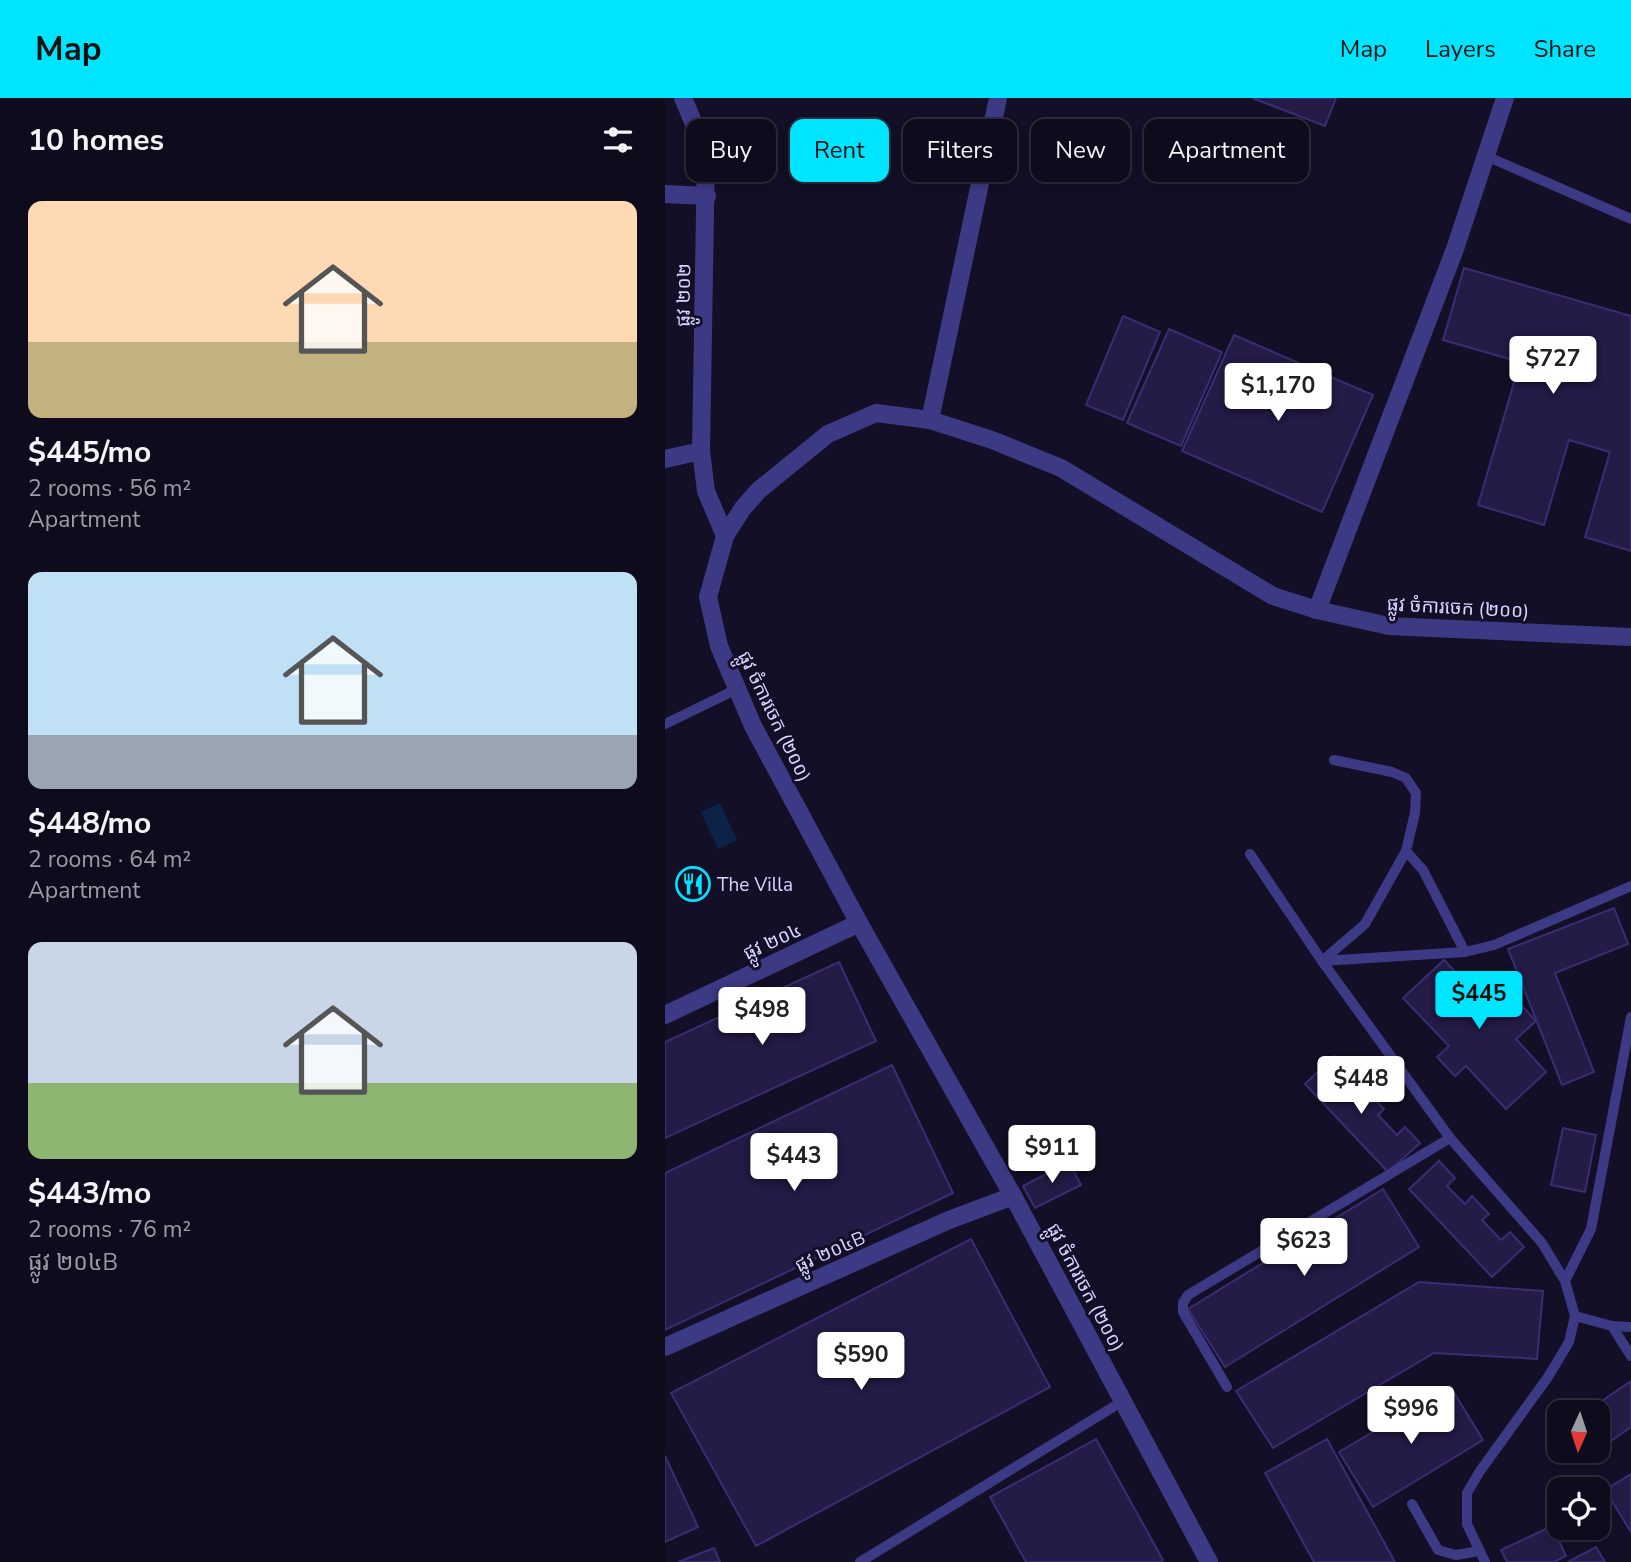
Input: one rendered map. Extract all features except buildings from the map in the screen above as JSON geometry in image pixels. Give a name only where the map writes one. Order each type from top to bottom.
[{"type":"street","name":"ផ្លូវ ២០២","points":[[683,98],[706,152],[701,451],[706,491],[725,536]]},
{"type":"street","points":[[930,420],[998,98]]},
{"type":"street","points":[[1317,610],[1455,249],[1505,98]]},
{"type":"street","points":[[665,194],[707,196]]},
{"type":"street","name":"ផ្លូវ ចំការចេក (២០០)","points":[[1209,1562],[1013,1196],[859,923],[753,726],[719,646],[708,597],[725,536],[743,508],[759,490],[828,434],[876,413],[930,420],[992,440],[1062,468],[1273,596],[1317,610],[1389,626],[1631,637]]},
{"type":"street","points":[[665,459],[701,451]]},
{"type":"street","name":"ផ្លូវ ២០៤","points":[[665,1015],[859,923]]},
{"type":"street","name":"ផ្លូវ ២០៤B","points":[[665,1347],[950,1220],[1013,1196]]},
{"type":"lane","points":[[1486,156],[1631,219]]},
{"type":"lane","points":[[665,724],[737,689]]},
{"type":"lane","points":[[1322,961],[1365,924],[1406,851],[1415,813],[1416,793],[1406,778],[1392,772],[1334,760]]},
{"type":"lane","points":[[1406,851],[1423,870],[1465,952]]},
{"type":"lane","points":[[1249,854],[1322,961],[1450,1138],[1542,1243],[1565,1281],[1575,1316],[1569,1342],[1548,1377],[1467,1493],[1467,1524],[1485,1562]]},
{"type":"lane","points":[[1322,961],[1465,952],[1494,945],[1631,886]]},
{"type":"lane","points":[[1565,1281],[1591,1229],[1631,1017]]},
{"type":"lane","points":[[1227,1387],[1183,1312],[1183,1303],[1188,1295],[1450,1138]]},
{"type":"lane","points":[[1575,1316],[1612,1326],[1631,1327]]},
{"type":"lane","points":[[1612,1326],[1631,1356]]},
{"type":"lane","points":[[860,1562],[1123,1401]]},
{"type":"lane","points":[[1412,1504],[1438,1550],[1456,1555],[1479,1551]]},
{"type":"water","points":[[720,803],[737,840],[718,849],[701,812]]},
{"type":"place","name":"The Villa","points":[[693,884]]}]
